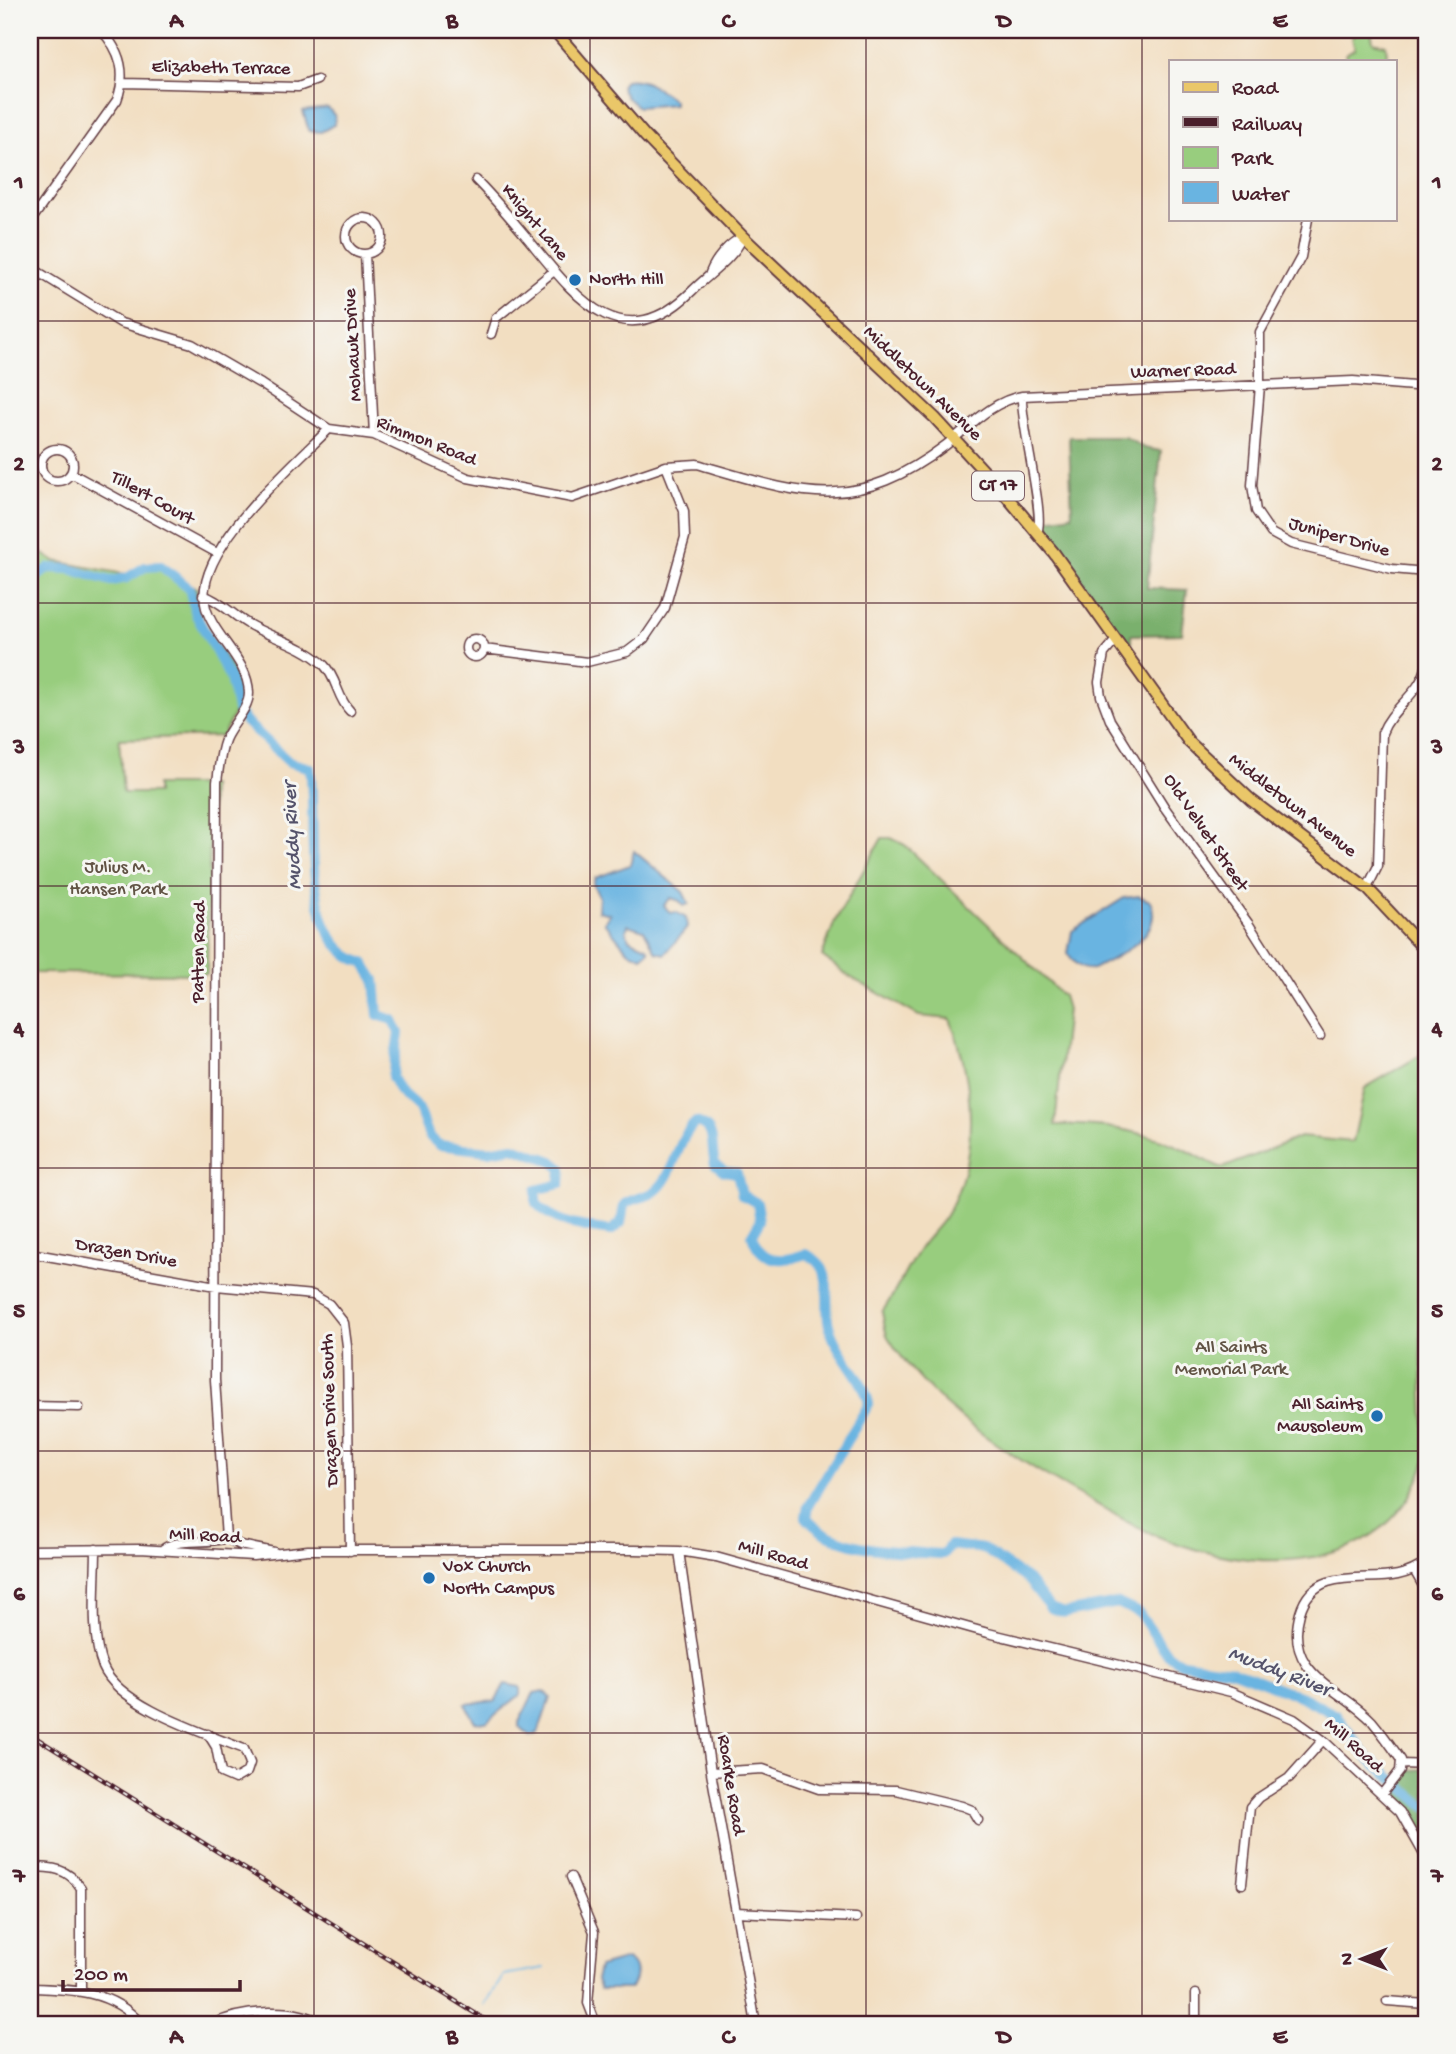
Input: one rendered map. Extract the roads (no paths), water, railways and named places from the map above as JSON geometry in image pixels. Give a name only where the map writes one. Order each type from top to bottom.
[{"type":"main road","name":"Middletown Avenue","points":[[554,30],[630,120],[743,237],[954,438],[1037,532],[1170,718],[1216,770],[1367,888],[1426,951]]},
{"type":"street","points":[[30,222],[108,114],[123,83],[118,55],[101,30]]},
{"type":"street","name":"Elizabeth Terrace","points":[[123,83],[298,87],[317,79]]},
{"type":"street","name":"Knight Lane","points":[[476,180],[583,303],[623,320],[648,317],[669,309],[718,268],[743,237]]},
{"type":"street","points":[[363,218],[374,221],[382,234],[377,248],[365,254],[352,249],[346,236],[351,224],[363,218]]},
{"type":"street","name":"Juniper Drive","points":[[1308,220],[1301,257],[1260,332],[1260,385],[1252,495],[1264,526],[1279,538],[1299,547],[1392,569],[1426,572]]},
{"type":"street","name":"Mohawk Drive","points":[[365,254],[374,435]]},
{"type":"street","name":"Rimmon Road","points":[[30,267],[121,323],[192,344],[261,384],[328,429],[374,435],[468,478],[555,497],[588,495],[667,466],[697,464],[791,492],[839,494],[892,479],[909,471],[954,438]]},
{"type":"street","points":[[491,334],[496,318],[554,271]]},
{"type":"street","name":"Warner Road","points":[[954,438],[999,403],[1021,396],[1353,381],[1426,387]]},
{"type":"street","points":[[1021,396],[1023,428],[1041,522],[1037,532]]},
{"type":"street","points":[[328,429],[241,518],[217,553],[204,595],[216,600],[233,616],[252,627],[311,654],[326,667],[350,711]]},
{"type":"street","name":"Tillert Court","points":[[53,449],[64,450],[73,462],[71,473],[63,480],[48,479],[41,470],[44,455],[53,449]]},
{"type":"street","points":[[484,649],[587,662],[626,652],[644,639],[664,608],[685,537],[684,511],[667,466]]},
{"type":"street","name":"Tillert Court","points":[[71,473],[217,553]]},
{"type":"street","name":"Patten Road","points":[[204,595],[206,610],[245,674],[249,695],[223,747],[217,782],[216,1410],[226,1538]]},
{"type":"street","name":"Old Velvet Street","points":[[1115,641],[1104,654],[1099,682],[1110,720],[1165,808],[1248,923],[1320,1036]]},
{"type":"street","points":[[1367,888],[1378,866],[1382,733],[1388,719],[1416,689],[1426,668]]},
{"type":"street","name":"Drazen Drive","points":[[30,1253],[216,1286]]},
{"type":"street","name":"Drazen Drive South","points":[[216,1286],[313,1296],[329,1304],[344,1323],[349,1551]]},
{"type":"street","points":[[30,1406],[79,1407]]},
{"type":"street","points":[[162,1550],[171,1545],[207,1543],[226,1538],[240,1545],[276,1553]]},
{"type":"street","points":[[96,1549],[97,1641],[109,1676],[135,1701],[244,1749],[250,1763],[242,1777],[228,1779],[221,1773],[216,1747],[208,1734]]},
{"type":"street","name":"Mill Road","points":[[30,1550],[162,1550],[244,1556],[349,1551],[679,1550],[716,1557],[1001,1637],[1231,1692],[1294,1719],[1323,1740],[1400,1812],[1426,1858]]},
{"type":"street","name":"Roarke Road","points":[[679,1550],[712,1772],[755,2024]]},
{"type":"street","points":[[1426,1562],[1414,1570],[1390,1577],[1338,1580],[1321,1585],[1308,1596],[1302,1608],[1297,1633],[1302,1657],[1310,1671],[1372,1721],[1403,1763],[1426,1765]]},
{"type":"street","points":[[1414,1570],[1426,1591]]},
{"type":"street","points":[[1242,1884],[1250,1807],[1258,1798],[1289,1778],[1323,1740]]},
{"type":"street","points":[[1382,1794],[1398,1776],[1403,1763]]},
{"type":"street","points":[[712,1772],[763,1769],[819,1789],[896,1790],[962,1806],[972,1810],[978,1820]]},
{"type":"street","points":[[30,1867],[54,1867],[73,1875],[81,1888],[80,1989]]},
{"type":"street","points":[[570,1877],[594,1932],[587,2003],[596,2024]]},
{"type":"street","points":[[736,1912],[856,1918]]},
{"type":"street","points":[[30,1988],[80,1989],[114,2003],[141,2024]]},
{"type":"street","points":[[1196,1994],[1196,2024]]},
{"type":"street","points":[[1387,2001],[1426,2004]]},
{"type":"street","points":[[213,2024],[260,2013],[288,2014],[323,2024]]},
{"type":"water","points":[[625,80],[639,80],[651,85],[674,100],[674,104],[638,107],[626,97],[621,86]]},
{"type":"water","points":[[328,108],[335,116],[334,125],[321,132],[309,131],[303,111]]},
{"type":"water","points":[[634,851],[683,892],[689,904],[683,906],[680,901],[671,898],[664,905],[670,913],[676,912],[686,918],[687,928],[665,954],[656,952],[644,930],[628,925],[626,931],[629,939],[647,947],[649,951],[642,957],[628,951],[604,922],[610,914],[598,911],[599,897],[593,884],[595,878],[630,865]]},
{"type":"water","points":[[1139,896],[1150,901],[1153,913],[1145,934],[1126,951],[1093,969],[1085,969],[1075,963],[1068,953],[1072,931],[1124,898]]},
{"type":"water","points":[[505,1684],[520,1687],[520,1695],[486,1722],[475,1722],[465,1704],[495,1701]]},
{"type":"water","points":[[544,1691],[550,1698],[538,1733],[530,1736],[519,1727],[519,1722],[534,1693]]},
{"type":"water","points":[[627,1959],[634,1965],[636,1972],[630,1989],[600,1989],[596,1980],[599,1967]]},
{"type":"waterway","name":"Muddy River","points":[[30,582],[49,568],[69,569],[111,581],[127,578],[145,567],[161,566],[189,588],[196,615],[230,678],[237,709],[245,721],[289,762],[310,768],[315,878],[328,931],[343,951],[364,963],[375,980],[378,1015],[393,1020],[399,1033],[392,1077],[400,1092],[419,1109],[429,1136],[439,1145],[488,1151],[513,1147],[552,1161],[561,1168],[560,1184],[536,1190],[536,1203],[561,1220],[611,1231],[621,1223],[624,1205],[654,1192],[661,1185],[684,1138],[696,1122],[708,1129],[712,1138],[715,1164],[724,1171],[737,1173],[742,1195],[757,1203],[760,1221],[752,1235],[760,1251],[766,1256],[780,1259],[805,1254],[821,1266],[827,1283],[831,1333],[866,1393],[869,1404],[808,1506],[806,1517],[818,1529],[850,1544],[889,1551],[943,1554],[950,1545],[984,1549],[1028,1580],[1050,1608],[1065,1613],[1118,1603],[1139,1613],[1168,1655],[1182,1663],[1232,1670],[1302,1697],[1336,1715],[1368,1758],[1426,1807]]},
{"type":"waterway","points":[[484,2006],[504,1975],[544,1968]]},
{"type":"waterway","points":[[473,2024],[476,2017]]},
{"type":"railway","points":[[30,1734],[492,2024]]},
{"type":"place","name":"North Hill","points":[[575,280]]},
{"type":"place","name":"All Saints Mausoleum","points":[[1377,1416]]},
{"type":"place","name":"Vox Church North Campus","points":[[429,1578]]},
{"type":"park label","name":"Julius M. Hansen Park","points":[[118,879]]},
{"type":"park label","name":"All Saints Memorial Park","points":[[1231,1359]]}]
